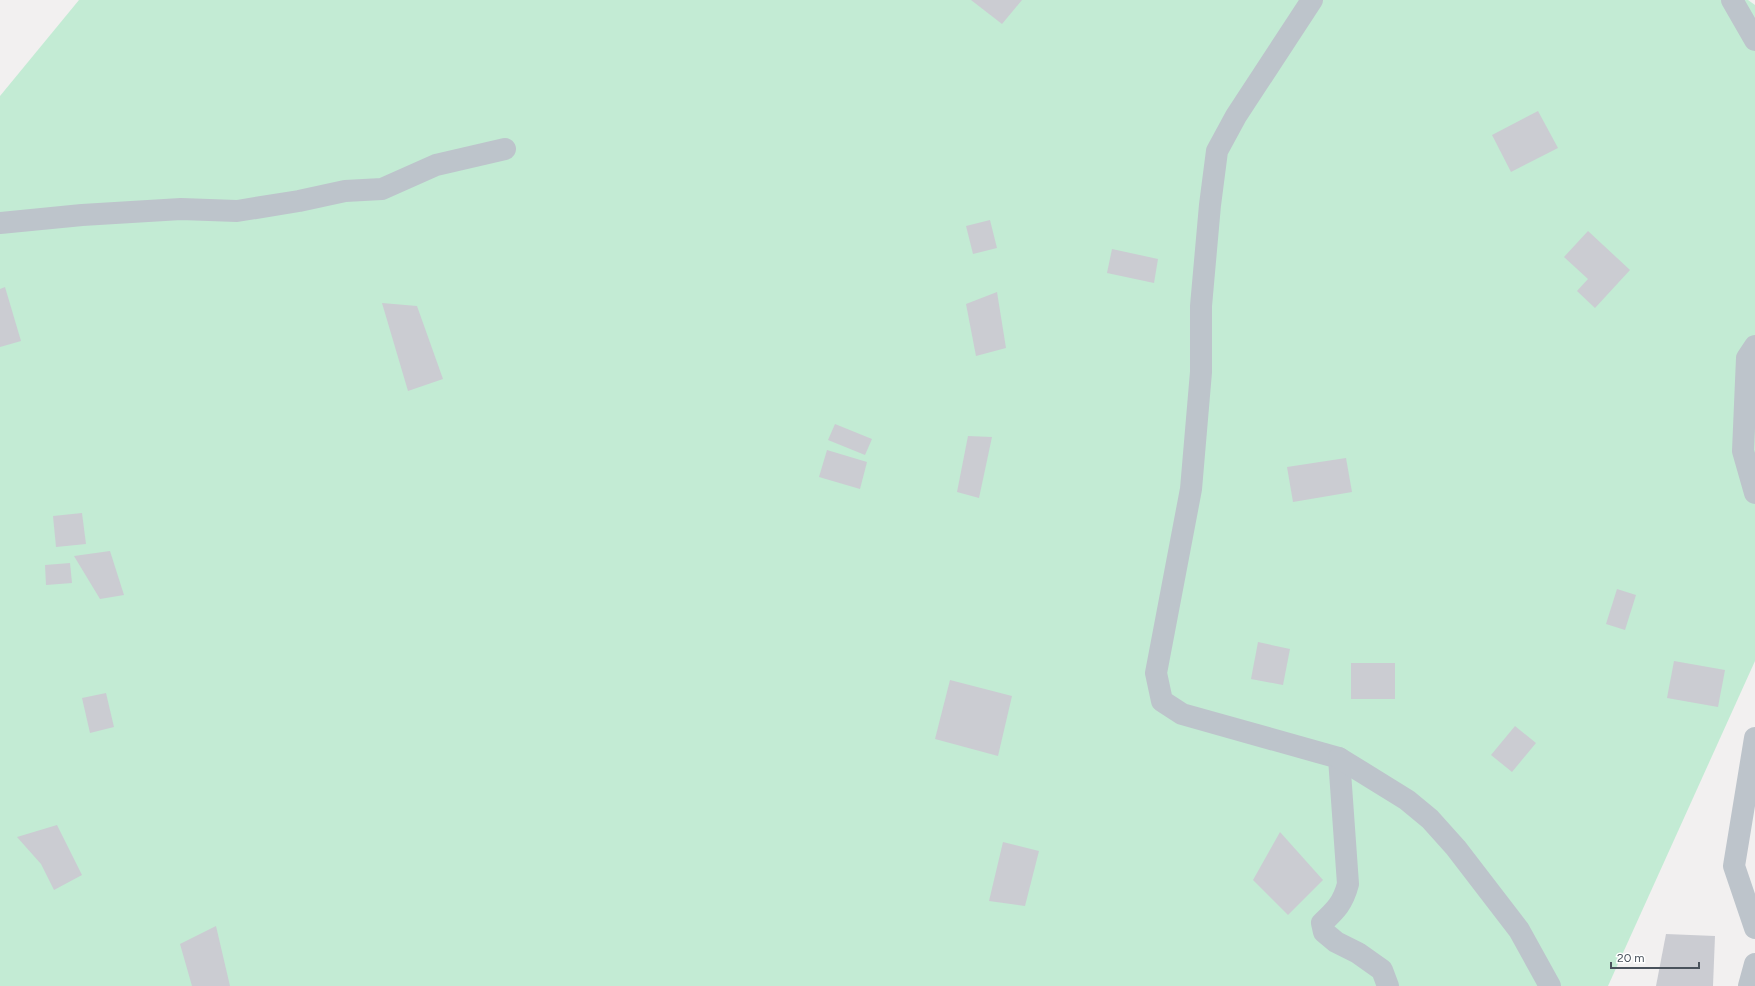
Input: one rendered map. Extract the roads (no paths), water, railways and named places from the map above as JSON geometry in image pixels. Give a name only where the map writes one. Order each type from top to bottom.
[{"type":"street","points":[[1312,0],[1236,116],[1217,151],[1210,205],[1201,306],[1201,372],[1191,490],[1156,673],[1162,701],[1182,714],[1339,758],[1407,800],[1435,825],[1456,848],[1519,930],[1550,986]]},
{"type":"street","points":[[1732,0],[1755,40]]},
{"type":"street","points":[[0,223],[82,215],[181,209],[237,211],[299,201],[345,191],[382,189],[436,165],[505,149]]},
{"type":"street","points":[[1755,346],[1747,358],[1743,451],[1755,493]]},
{"type":"street","points":[[1755,738],[1734,866],[1755,928]]},
{"type":"street","points":[[1339,758],[1348,884],[1345,895],[1337,909],[1322,923],[1324,932],[1336,942],[1358,953],[1382,970],[1388,986]]},
{"type":"street","points":[[1749,986],[1755,964]]}]
